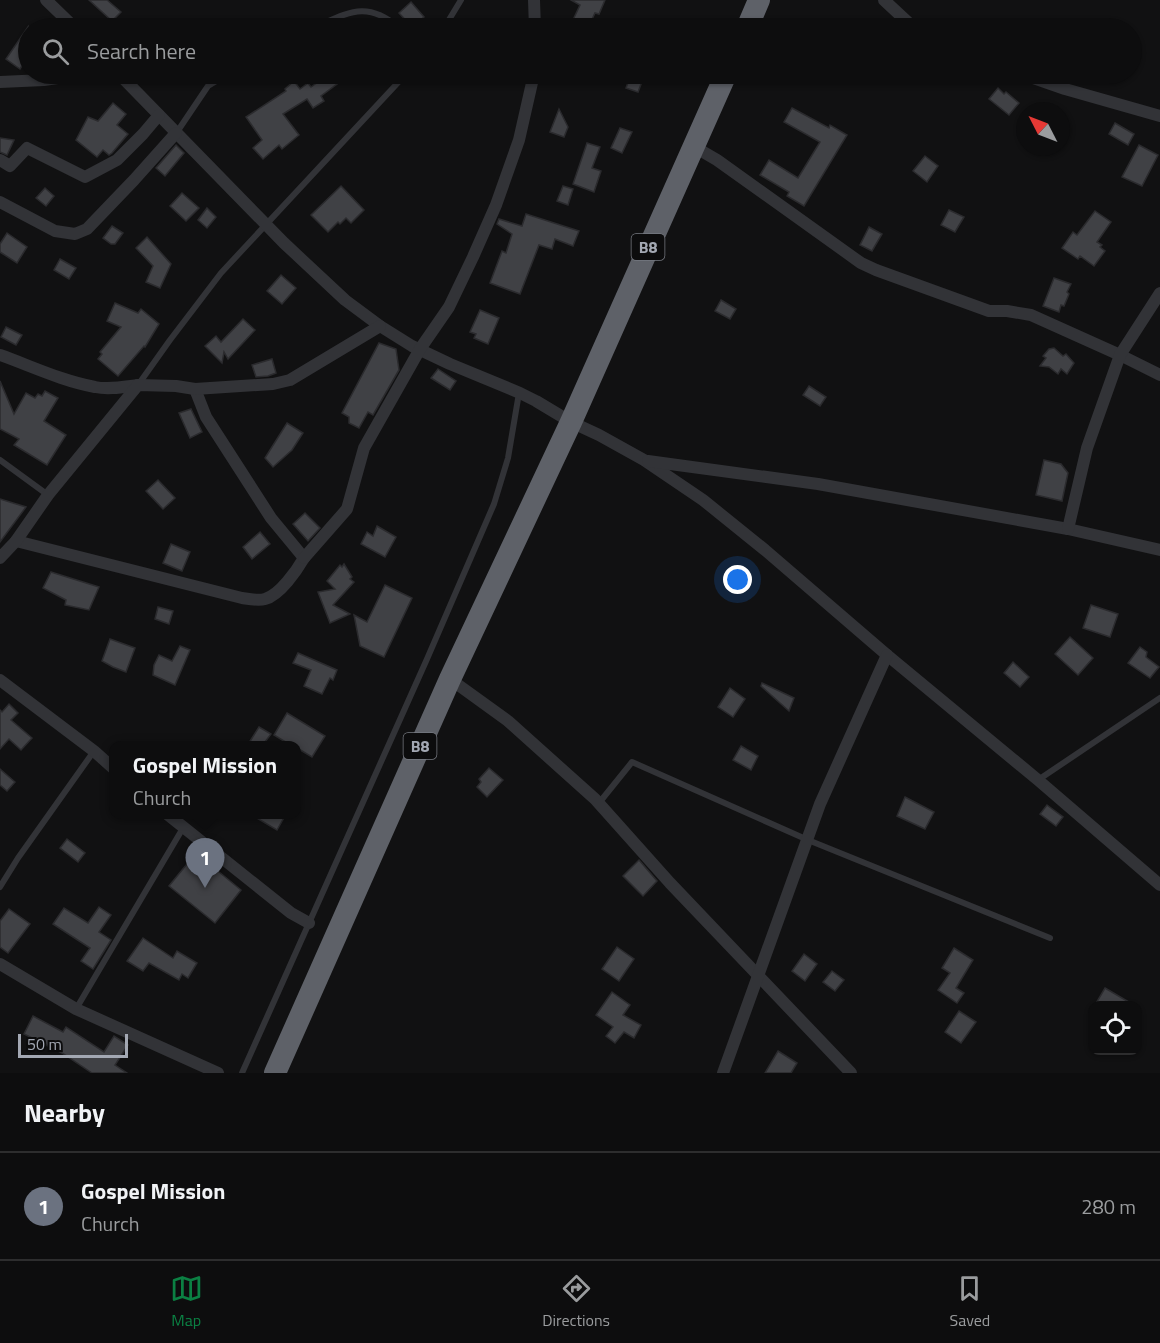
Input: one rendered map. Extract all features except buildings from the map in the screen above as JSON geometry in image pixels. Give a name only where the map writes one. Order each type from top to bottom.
[{"type":"highway","points":[[751,18],[759,0]]},
{"type":"highway","name":"B8","points":[[275,1073],[450,679],[571,422],[721,84]]},
{"type":"street","points":[[46,0],[65,18]]},
{"type":"street","points":[[534,0],[535,18]]},
{"type":"street","points":[[884,0],[903,18]]},
{"type":"street","points":[[0,82],[18,81]]},
{"type":"street","points":[[129,84],[266,226],[345,300],[380,327],[450,364],[520,393],[599,435],[644,460],[703,500],[1160,885]]},
{"type":"street","points":[[16,541],[242,598],[264,600],[270,597],[298,570],[304,558],[347,509],[363,448],[420,349],[449,307],[474,257],[496,206],[519,140],[532,84]]},
{"type":"street","points":[[1053,84],[1160,116]]},
{"type":"street","points":[[0,160],[10,166],[27,148],[85,177],[117,160],[159,115]]},
{"type":"street","points":[[0,202],[56,231],[75,234],[87,229],[176,133]]},
{"type":"street","points":[[693,146],[717,160],[861,262],[876,270],[989,311],[1031,315],[1160,375]]},
{"type":"street","points":[[1068,529],[1087,448],[1120,355],[1160,293]]},
{"type":"street","points":[[0,355],[95,387],[114,388],[138,385],[195,389],[273,384],[290,380],[380,327]]},
{"type":"street","points":[[0,558],[16,541],[48,495],[138,385]]},
{"type":"street","points":[[195,389],[206,417],[272,518],[304,558]]},
{"type":"street","points":[[644,460],[818,484],[1068,529],[1160,550]]},
{"type":"street","points":[[723,1073],[820,804],[887,655]]},
{"type":"street","points":[[450,679],[508,721],[599,804],[670,883],[851,1073]]},
{"type":"street","points":[[0,680],[109,764]]},
{"type":"street","points":[[173,819],[291,913],[309,923]]},
{"type":"street","points":[[0,964],[76,1009],[218,1073]]},
{"type":"lane","points":[[450,18],[461,0]]},
{"type":"lane","points":[[335,18],[355,9],[366,8],[373,9],[388,18]]},
{"type":"lane","points":[[176,133],[211,84]]},
{"type":"lane","points":[[138,385],[221,273],[396,84]]},
{"type":"lane","points":[[242,1073],[494,504],[508,458],[520,393]]},
{"type":"lane","points":[[0,460],[48,495]]},
{"type":"lane","points":[[1038,780],[1160,698]]},
{"type":"lane","points":[[0,887],[94,751]]},
{"type":"lane","points":[[599,804],[632,762],[808,840],[1050,938]]},
{"type":"lane","points":[[76,1009],[183,828]]},
{"type":"place","name":"Gospel Mission","points":[[205,888]]}]
